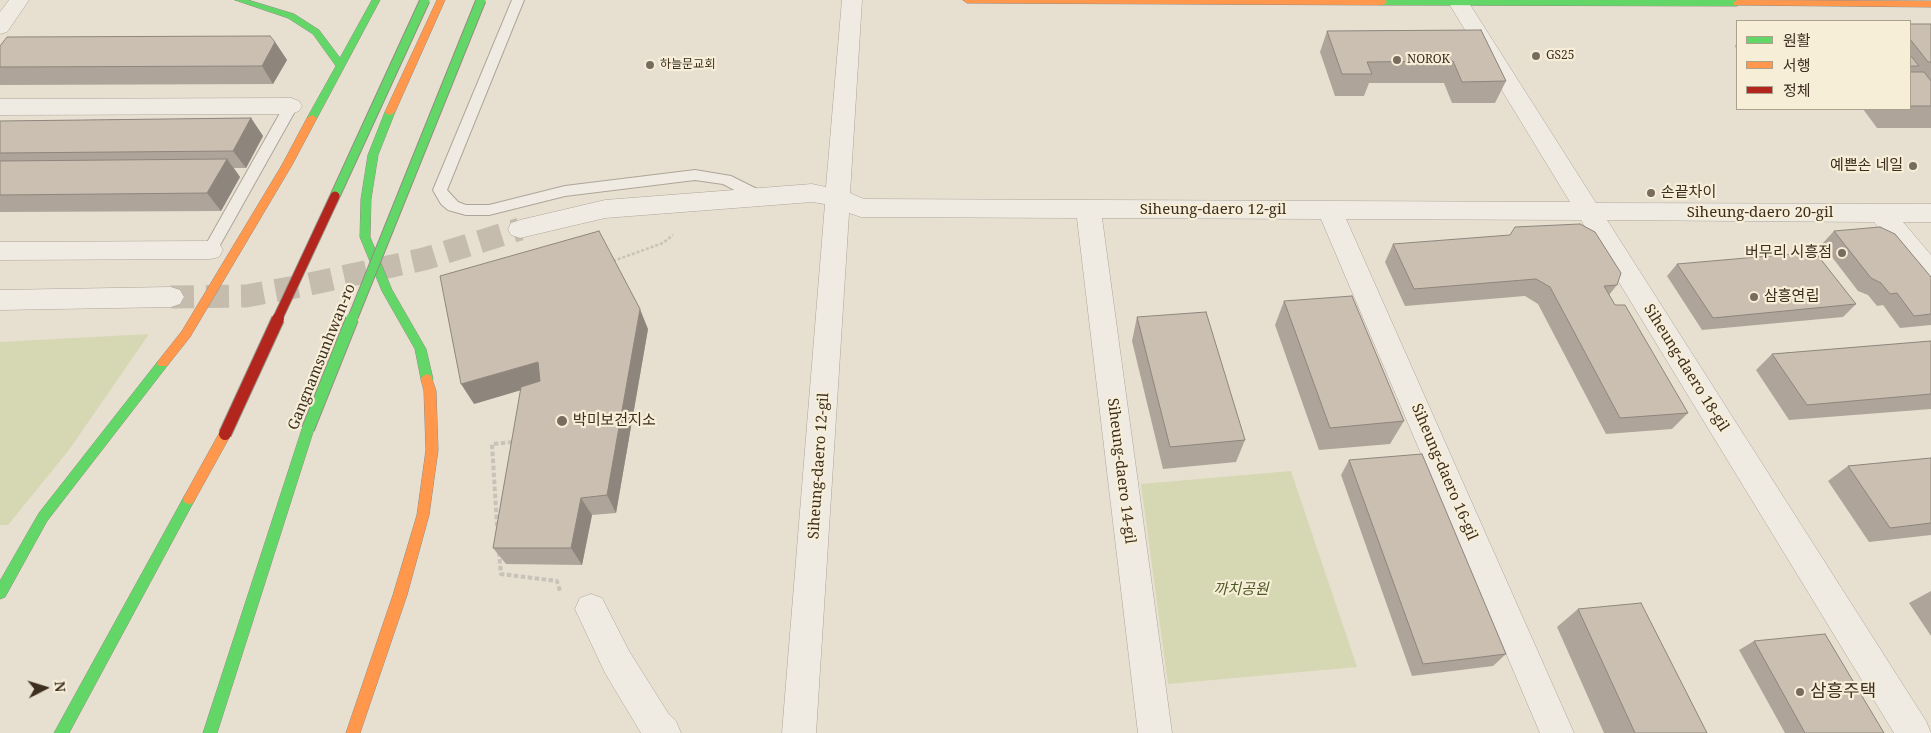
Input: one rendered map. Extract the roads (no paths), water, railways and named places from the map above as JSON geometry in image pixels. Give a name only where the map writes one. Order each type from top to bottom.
[{"type":"main road","points":[[238,0],[291,16],[316,32],[340,66]]},
{"type":"main road","points":[[0,593],[42,517],[186,334],[287,165],[376,0]]},
{"type":"main road","points":[[61,733],[225,434],[425,0]]},
{"type":"main road","points":[[353,733],[400,595],[423,515],[432,450],[430,392],[420,348],[387,291],[365,238],[366,199],[373,155],[385,123],[441,0]]},
{"type":"main road","name":"Gangnamsunhwan-ro","points":[[210,733],[308,429],[481,0]]},
{"type":"main road","points":[[967,0],[1931,4]]},
{"type":"street","points":[[0,27],[19,0]]},
{"type":"street","name":"Siheung-daero 12-gil","points":[[799,733],[852,0]]},
{"type":"street","name":"Siheung-daero 18-gil","points":[[1458,2],[1914,733]]},
{"type":"street","points":[[0,107],[291,106]]},
{"type":"street","name":"Siheung-daero 12-gil","points":[[520,229],[605,209],[812,193],[838,198],[860,208],[1589,212]]},
{"type":"street","name":"Siheung-daero 14-gil","points":[[1088,209],[1155,733]]},
{"type":"street","name":"Siheung-daero 16-gil","points":[[1330,211],[1557,733]]},
{"type":"street","name":"Siheung-daero 20-gil","points":[[1589,212],[1931,213]]},
{"type":"street","points":[[1881,213],[1931,272]]},
{"type":"street","points":[[0,251],[210,250]]},
{"type":"street","points":[[0,300],[172,297]]},
{"type":"street","points":[[577,604],[656,725],[664,733]]},
{"type":"lane","points":[[518,0],[440,190],[453,206],[466,210],[489,210],[565,191],[695,175],[726,180],[758,196]]},
{"type":"lane","points":[[1812,0],[1848,4]]},
{"type":"lane","points":[[210,250],[291,106]]},
{"type":"tunnel","points":[[171,297],[246,296],[301,286],[424,259],[520,229]]},
{"type":"place","name":"GS25","points":[[1536,56]]},
{"type":"place","name":"NOROK","points":[[1397,60]]},
{"type":"place","name":"하늘문교회","points":[[650,65]]},
{"type":"place","name":"예쁜손 네일","points":[[1913,166]]},
{"type":"place","name":"손끝차이","points":[[1651,193]]},
{"type":"place","name":"버무리 시흥점","points":[[1842,253]]},
{"type":"place","name":"삼흥연립","points":[[1754,297]]},
{"type":"place","name":"박미보건지소","points":[[562,421]]},
{"type":"place","name":"삼흥주택","points":[[1800,692]]},
{"type":"park label","name":"까치공원","points":[[1241,590]]}]
